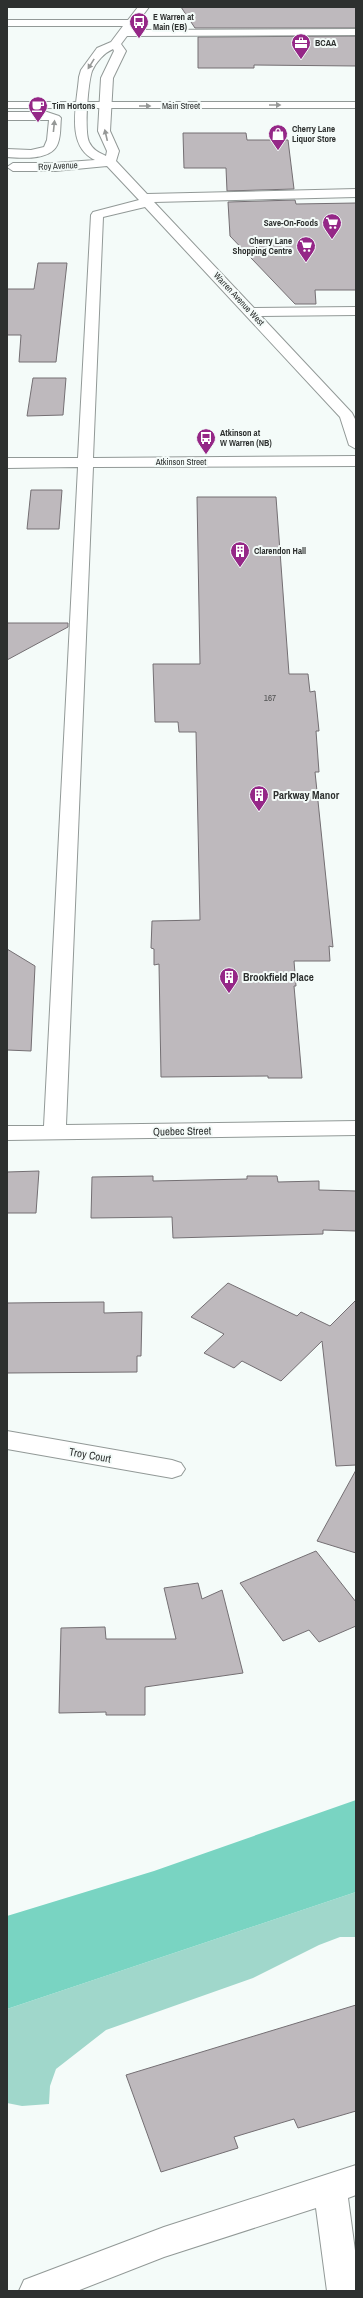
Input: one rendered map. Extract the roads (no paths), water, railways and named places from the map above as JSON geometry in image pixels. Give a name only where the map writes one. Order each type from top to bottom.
[{"type":"street","points":[[110,162],[113,151],[104,131],[110,69],[120,51],[115,44],[144,7]]},
{"type":"street","points":[[10,23],[24,12]]},
{"type":"street","points":[[10,23],[131,23]]},
{"type":"street","points":[[124,33],[356,32]]},
{"type":"street","name":"Warren Avenue West","points":[[115,44],[100,50],[87,70],[81,131],[83,142],[90,153],[110,162],[347,416],[356,445]]},
{"type":"street","name":"Main Street","points":[[106,101],[356,95]]},
{"type":"street","name":"Main Street","points":[[7,96],[83,101]]},
{"type":"street","name":"Main Street","points":[[7,105],[106,101],[356,105]]},
{"type":"street","points":[[7,116],[47,116],[55,118],[52,143],[48,150],[32,154],[7,154]]},
{"type":"street","points":[[7,148],[37,148],[52,143]]},
{"type":"street","name":"Roy Avenue","points":[[7,168],[55,167],[110,162]]},
{"type":"street","points":[[55,1133],[97,215],[146,200],[356,193]]},
{"type":"street","points":[[251,312],[356,311]]},
{"type":"street","name":"Atkinson Street","points":[[7,463],[356,461]]},
{"type":"street","name":"Quebec Street","points":[[7,1133],[356,1128]]},
{"type":"street","name":"Troy Court","points":[[7,1440],[172,1469]]},
{"type":"street","points":[[36,2291],[164,2242],[343,2184],[344,2291]]},
{"type":"place","name":"E Warren at Main (EB)","points":[[139,39]]},
{"type":"place","name":"BCAA","points":[[301,60]]},
{"type":"place","name":"Tim Hortons","points":[[38,123]]},
{"type":"place","name":"Cherry Lane Liquor Store","points":[[278,151]]},
{"type":"place","name":"Save-On-Foods","points":[[332,240]]},
{"type":"place","name":"Cherry Lane Shopping Centre","points":[[306,263]]},
{"type":"place","name":"Atkinson at W Warren (NB)","points":[[206,455]]},
{"type":"place","name":"Clarendon Hall","points":[[240,568]]},
{"type":"place","name":"Parkway Manor","points":[[259,812]]},
{"type":"place","name":"Brookfield Place","points":[[229,994]]}]
